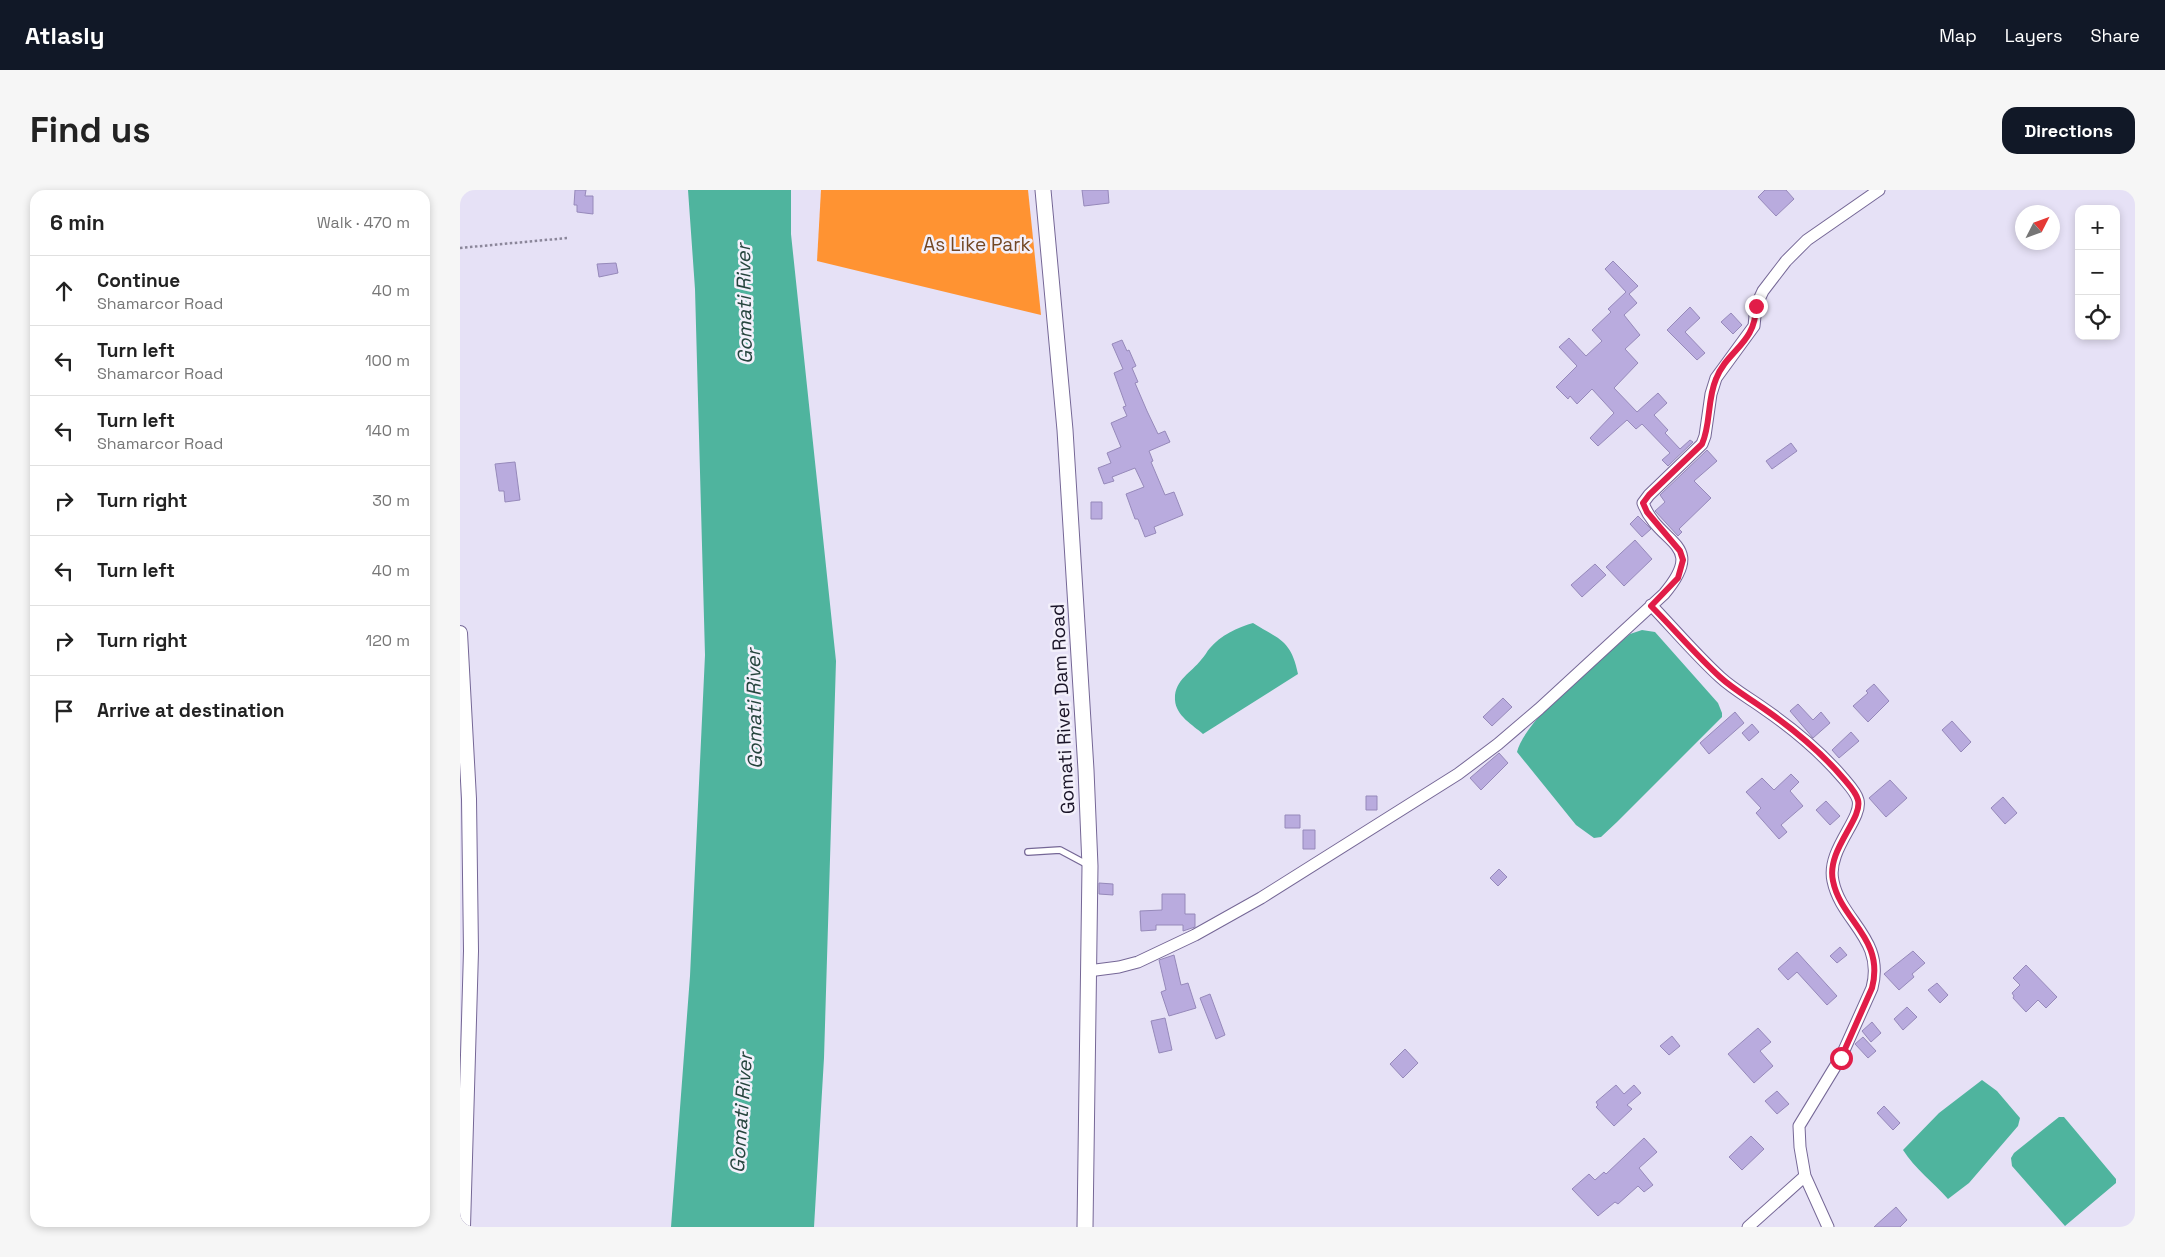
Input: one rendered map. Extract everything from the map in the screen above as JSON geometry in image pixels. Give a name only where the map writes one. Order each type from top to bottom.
[{"type":"main road","name":"Gomati River Dam Road","points":[[1043,190],[1051,261],[1066,450],[1085,751],[1090,866],[1085,1227]]},
{"type":"street","points":[[1088,971],[1119,967],[1138,962],[1195,935],[1261,898],[1458,774],[1498,744],[1539,709],[1651,606],[1678,578],[1683,560],[1680,551],[1647,512],[1643,503],[1702,444],[1705,436],[1711,394],[1716,378],[1754,326],[1756,306],[1762,291],[1786,261],[1807,240],[1879,190]]},
{"type":"street","points":[[1651,606],[1721,678],[1812,745],[1838,772],[1858,800],[1858,810],[1837,848],[1832,864],[1833,881],[1840,899],[1869,946],[1875,965],[1875,976],[1872,988],[1841,1058],[1799,1126],[1805,1176],[1828,1227]]},
{"type":"street","points":[[460,633],[469,799],[471,951],[463,1227]]},
{"type":"street","points":[[1748,1227],[1805,1176]]},
{"type":"lane","points":[[1028,852],[1060,850],[1090,866]]},
{"type":"path","points":[[460,248],[567,238]]},
{"type":"green space","name":"As Like Park","points":[[821,190],[1028,190],[1041,315],[817,261]]},
{"type":"water","name":"Gomati River","points":[[688,190],[791,190],[791,234],[836,661],[824,1058],[814,1227],[671,1227],[690,976],[705,655],[695,289]]},
{"type":"water","points":[[1253,623],[1288,647],[1298,674],[1203,734],[1178,711],[1175,700],[1177,687],[1214,644],[1235,630]]},
{"type":"water","points":[[1642,630],[1655,632],[1718,703],[1722,717],[1617,822],[1601,837],[1594,838],[1576,825],[1517,752],[1523,738],[1534,723],[1566,689],[1630,634]]},
{"type":"water","points":[[1982,1080],[1997,1091],[2020,1118],[2018,1126],[1969,1183],[1948,1199],[1903,1150],[1939,1113]]},
{"type":"water","points":[[2059,1117],[2064,1117],[2116,1179],[2116,1183],[2065,1226],[2012,1166],[2011,1158],[2014,1153]]},
{"type":"building","points":[[575,190],[586,190],[585,196],[593,196],[593,214],[577,212],[577,205],[574,205]]},
{"type":"building","points":[[1082,190],[1108,190],[1109,203],[1084,206]]},
{"type":"building","points":[[1765,190],[1786,190],[1794,199],[1776,216],[1758,197]]},
{"type":"building","points":[[1613,261],[1638,286],[1629,294],[1637,303],[1624,315],[1640,335],[1625,349],[1638,363],[1614,388],[1637,412],[1658,393],[1667,403],[1654,415],[1668,430],[1665,433],[1680,449],[1690,440],[1693,442],[1668,466],[1662,460],[1670,453],[1642,424],[1636,429],[1627,420],[1598,446],[1590,438],[1614,413],[1592,389],[1577,404],[1570,396],[1568,399],[1556,387],[1577,366],[1559,347],[1569,338],[1586,356],[1602,341],[1592,330],[1611,312],[1608,309],[1626,292],[1605,269]]},
{"type":"building","points":[[616,263],[618,273],[599,277],[597,264]]},
{"type":"building","points":[[1690,307],[1700,318],[1685,332],[1705,353],[1697,360],[1667,330]]},
{"type":"building","points":[[1731,313],[1742,325],[1733,334],[1721,322]]},
{"type":"building","points":[[1122,340],[1136,366],[1132,368],[1138,382],[1135,383],[1147,411],[1158,434],[1165,431],[1170,442],[1149,451],[1153,461],[1151,462],[1165,495],[1174,492],[1183,515],[1154,527],[1156,533],[1145,537],[1138,519],[1135,519],[1126,494],[1144,487],[1135,468],[1112,477],[1114,481],[1104,484],[1098,468],[1111,463],[1107,453],[1121,447],[1111,423],[1127,416],[1123,407],[1126,406],[1114,373],[1123,369],[1112,344]]},
{"type":"building","points":[[1791,443],[1797,451],[1772,469],[1766,461]]},
{"type":"building","points":[[1707,450],[1717,461],[1694,481],[1711,498],[1679,529],[1682,532],[1678,536],[1655,511],[1665,502],[1660,495]]},
{"type":"building","points":[[515,462],[520,500],[505,502],[504,491],[499,491],[495,464]]},
{"type":"building","points":[[1091,502],[1102,502],[1102,519],[1091,519]]},
{"type":"building","points":[[1638,516],[1651,529],[1642,537],[1630,524]]},
{"type":"building","points":[[1635,540],[1652,559],[1624,586],[1606,567]]},
{"type":"building","points":[[1595,564],[1606,575],[1582,597],[1571,585]]},
{"type":"building","points":[[1874,684],[1889,701],[1868,722],[1853,706],[1868,693],[1866,691]]},
{"type":"building","points":[[1503,698],[1512,707],[1492,726],[1483,717]]},
{"type":"building","points":[[1798,704],[1813,720],[1821,712],[1830,723],[1813,738],[1790,711]]},
{"type":"building","points":[[1735,712],[1744,723],[1709,754],[1700,743]]},
{"type":"building","points":[[1952,721],[1971,742],[1961,752],[1942,730]]},
{"type":"building","points":[[1752,724],[1759,732],[1749,741],[1742,733]]},
{"type":"building","points":[[1851,732],[1859,741],[1839,758],[1832,750]]},
{"type":"building","points":[[1499,753],[1508,763],[1481,790],[1470,778]]},
{"type":"building","points":[[1791,774],[1799,782],[1790,791],[1803,806],[1781,825],[1787,832],[1779,839],[1756,813],[1761,808],[1746,792],[1762,778],[1774,790]]},
{"type":"building","points":[[1890,780],[1907,798],[1886,817],[1869,798]]},
{"type":"building","points":[[1366,796],[1377,796],[1377,810],[1366,810]]},
{"type":"building","points":[[2003,797],[2017,813],[2005,824],[1991,808]]},
{"type":"building","points":[[1826,801],[1840,816],[1830,825],[1816,810]]},
{"type":"building","points":[[1285,815],[1300,815],[1300,828],[1285,828]]},
{"type":"building","points":[[1303,830],[1315,830],[1315,849],[1303,849]]},
{"type":"building","points":[[1499,869],[1507,877],[1498,886],[1490,878]]},
{"type":"building","points":[[1099,883],[1113,884],[1113,895],[1099,894]]},
{"type":"building","points":[[1162,894],[1185,894],[1185,914],[1195,914],[1195,927],[1183,931],[1183,925],[1156,925],[1156,930],[1141,931],[1140,911],[1162,910]]},
{"type":"building","points":[[1840,947],[1847,955],[1837,963],[1830,956]]},
{"type":"building","points":[[1913,951],[1925,963],[1912,974],[1914,977],[1899,990],[1884,974]]},
{"type":"building","points":[[1797,952],[1837,996],[1827,1005],[1797,972],[1788,980],[1778,969]]},
{"type":"building","points":[[1174,955],[1181,985],[1188,983],[1196,1008],[1169,1016],[1161,992],[1166,990],[1159,960]]},
{"type":"building","points":[[2026,965],[2057,997],[2046,1008],[2038,1000],[2026,1012],[2013,998],[2012,993],[2020,985],[2013,978]]},
{"type":"building","points":[[1937,983],[1948,995],[1940,1003],[1928,990]]},
{"type":"building","points":[[1210,994],[1225,1035],[1216,1039],[1200,998]]},
{"type":"building","points":[[1907,1007],[1917,1017],[1903,1030],[1894,1019]]},
{"type":"building","points":[[1165,1018],[1172,1050],[1159,1053],[1151,1021]]},
{"type":"building","points":[[1872,1022],[1881,1033],[1871,1042],[1862,1031]]},
{"type":"building","points":[[1758,1028],[1771,1042],[1760,1051],[1773,1066],[1754,1083],[1728,1054]]},
{"type":"building","points":[[1672,1036],[1680,1046],[1669,1055],[1660,1046]]},
{"type":"building","points":[[1863,1037],[1876,1051],[1868,1058],[1855,1044]]},
{"type":"building","points":[[1405,1049],[1418,1063],[1403,1078],[1390,1064]]},
{"type":"building","points":[[1616,1085],[1624,1094],[1634,1085],[1641,1093],[1627,1105],[1632,1109],[1614,1126],[1596,1107],[1598,1105],[1596,1102]]},
{"type":"building","points":[[1777,1091],[1789,1104],[1777,1114],[1765,1101]]},
{"type":"building","points":[[1884,1106],[1900,1123],[1893,1130],[1877,1113]]},
{"type":"building","points":[[1751,1136],[1764,1149],[1742,1170],[1729,1157]]},
{"type":"building","points":[[1644,1138],[1657,1152],[1639,1168],[1653,1185],[1644,1192],[1638,1186],[1618,1204],[1615,1202],[1598,1216],[1572,1189],[1589,1174],[1595,1180],[1604,1172],[1606,1174]]},
{"type":"building","points":[[1896,1207],[1907,1220],[1900,1227],[1874,1227]]},
{"type":"route","points":[[1756,306],[1754,326],[1740,348],[1716,378],[1711,394],[1707,428],[1702,444],[1643,503],[1647,512],[1680,551],[1683,560],[1678,578],[1651,606],[1721,678],[1766,709],[1812,745],[1838,772],[1853,790],[1858,800],[1858,810],[1837,848],[1832,864],[1833,881],[1840,899],[1869,946],[1875,965],[1875,976],[1872,988],[1841,1058]]}]
